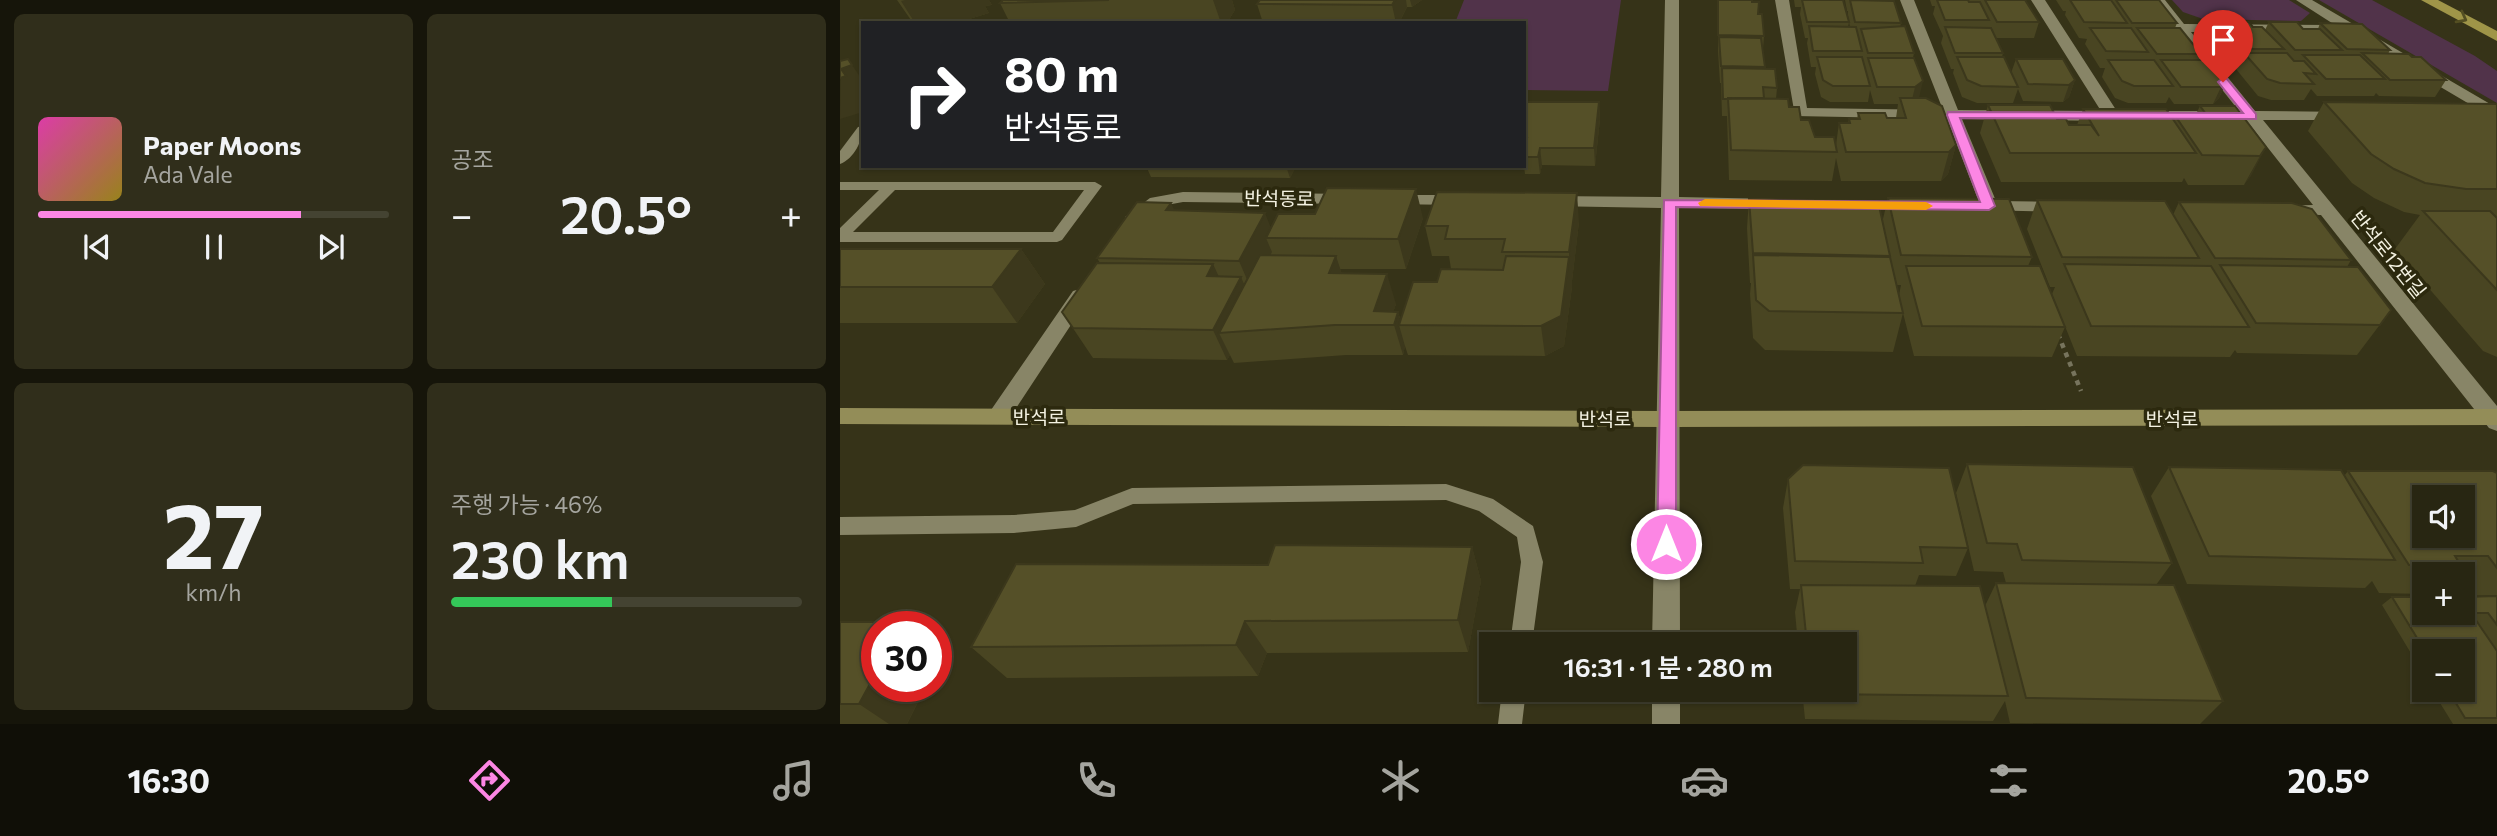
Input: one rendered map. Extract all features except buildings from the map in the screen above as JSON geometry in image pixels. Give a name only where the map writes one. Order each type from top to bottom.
[{"type":"main road","points":[[2428,0],[2497,37]]},
{"type":"street","points":[[1666,632],[1672,0]]},
{"type":"street","points":[[1782,0],[1800,113],[2252,117],[2359,115]]},
{"type":"street","points":[[1907,0],[1989,206]]},
{"type":"street","points":[[2038,0],[2112,116]]},
{"type":"street","name":"반석로12번길","points":[[2158,0],[2496,418]]},
{"type":"street","points":[[2303,0],[2493,112],[2466,113]]},
{"type":"street","points":[[2181,28],[2351,29]]},
{"type":"street","name":"반석동로","points":[[1125,229],[1133,218],[1156,202],[1183,197],[1475,201]]},
{"type":"street","points":[[1530,201],[1794,204]]},
{"type":"street","points":[[1961,206],[2076,207]]},
{"type":"street","points":[[2271,210],[2327,210]]},
{"type":"street","points":[[999,416],[1088,284]]},
{"type":"street","name":"반석로","points":[[840,416],[2496,418]]},
{"type":"street","points":[[1666,702],[1666,724]]},
{"type":"lane","points":[[840,160],[861,133]]},
{"type":"lane","points":[[840,186],[891,186],[1095,186],[1057,237],[840,237],[891,186]]},
{"type":"lane","points":[[840,526],[1014,523],[1076,517],[1132,496],[1446,492],[1486,505],[1526,532],[1532,562],[1523,632]]},
{"type":"lane","points":[[1510,724],[1513,702]]},
{"type":"path","points":[[2056,331],[2091,418]]},
{"type":"shaded area","points":[[1464,0],[1621,0],[1608,91],[1526,90],[1526,21],[1456,21]]},
{"type":"shaded area","points":[[2172,0],[2289,0],[2310,13],[2301,21],[2203,19],[2183,12]]},
{"type":"shaded area","points":[[2319,0],[2372,0],[2475,56],[2497,71],[2497,103]]},
{"type":"slow traffic","points":[[1705,203],[1926,206]]},
{"type":"route","points":[[1666,544],[1669,203],[1989,206],[1953,115],[2252,117],[2223,82]]}]
